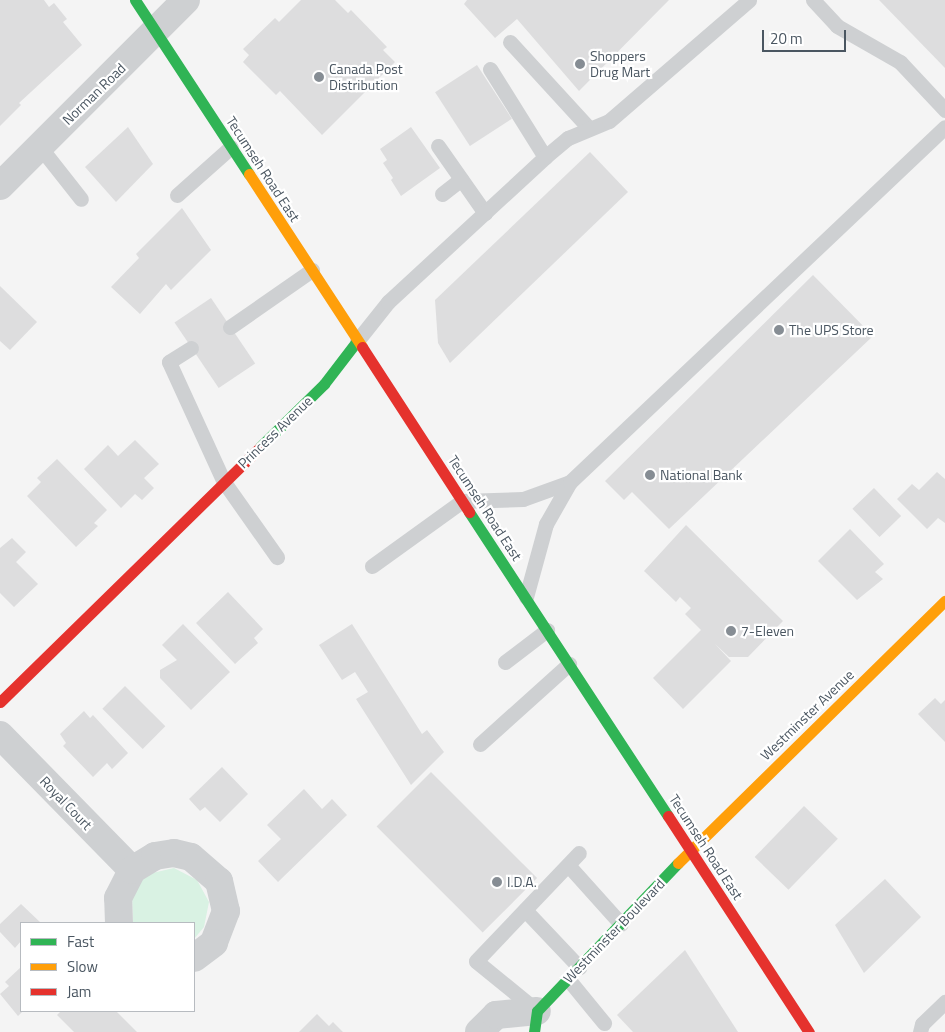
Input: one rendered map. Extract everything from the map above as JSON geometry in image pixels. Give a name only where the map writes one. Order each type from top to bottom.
[{"type":"main road","name":"Tecumseh Road East","points":[[136,0],[809,1032]]},
{"type":"main road","name":"Princess Avenue","points":[[0,702],[324,384],[357,341]]},
{"type":"main road","name":"Westminster Avenue","points":[[690,850],[945,601]]},
{"type":"main road","name":"Westminster Boulevard","points":[[535,1022],[568,979],[690,850]]},
{"type":"street","name":"Norman Road","points":[[1,183],[157,33],[186,0]]},
{"type":"street","name":"Royal Court","points":[[0,735],[132,870]]},
{"type":"street","points":[[119,922],[118,898],[132,870],[155,856],[174,854],[191,857],[219,881],[226,911],[222,930],[214,943],[195,957]]},
{"type":"street","points":[[479,1032],[496,1015],[535,1022]]},
{"type":"lane","name":"Princess Avenue","points":[[357,341],[388,302],[545,157],[588,127],[609,121],[749,0]]},
{"type":"lane","points":[[813,0],[837,26],[900,62],[945,110]]},
{"type":"lane","points":[[510,42],[588,127]]},
{"type":"lane","points":[[490,69],[545,157]]},
{"type":"lane","points":[[526,597],[546,524],[570,482],[945,127]]},
{"type":"lane","points":[[438,146],[485,213]]},
{"type":"lane","points":[[40,147],[81,199]]},
{"type":"lane","points":[[177,195],[232,147]]},
{"type":"lane","points":[[442,194],[461,179]]},
{"type":"lane","points":[[230,327],[312,270]]},
{"type":"lane","points":[[191,348],[169,362],[224,482],[277,556]]},
{"type":"lane","points":[[372,566],[462,501],[523,499],[570,482]]},
{"type":"lane","points":[[505,662],[547,630]]},
{"type":"lane","points":[[480,744],[569,664]]},
{"type":"lane","points":[[535,1022],[476,962],[579,853]]},
{"type":"lane","points":[[568,865],[621,924]]},
{"type":"lane","points":[[525,910],[579,967]]},
{"type":"lane","points":[[568,979],[604,1023]]},
{"type":"lane","points":[[920,1032],[945,1002]]},
{"type":"green space","points":[[174,868],[197,880],[209,902],[204,927],[195,938],[195,922],[133,922],[132,895],[138,883],[148,874]]},
{"type":"building","points":[[0,0],[44,0],[49,7],[54,3],[67,19],[63,22],[82,45],[19,103],[21,105],[0,126]]},
{"type":"building","name":"Canada Post Distribution","points":[[301,0],[335,0],[348,13],[351,10],[387,47],[383,50],[395,62],[322,135],[280,91],[276,95],[243,62],[249,55],[243,49],[275,18],[279,22]]},
{"type":"building","name":"Shoppers Drug Mart","points":[[467,0],[669,0],[579,91],[517,19],[495,38],[464,4]]},
{"type":"building","points":[[879,0],[945,0],[945,68]]},
{"type":"building","points":[[477,65],[512,119],[470,146],[435,92]]},
{"type":"building","points":[[128,127],[153,164],[116,202],[85,167]]},
{"type":"building","points":[[411,127],[440,168],[401,196],[391,180],[393,178],[383,163],[387,160],[380,149]]},
{"type":"building","points":[[590,152],[628,192],[450,363],[438,343],[435,300]]},
{"type":"building","points":[[182,208],[211,250],[171,290],[166,284],[140,314],[111,287],[139,258],[136,254]]},
{"type":"building","points":[[813,275],[873,336],[669,529],[632,492],[624,500],[605,481]]},
{"type":"building","points":[[0,286],[37,322],[10,350],[0,341]]},
{"type":"building","points":[[211,298],[255,363],[219,388],[175,323]]},
{"type":"building","points":[[135,440],[159,464],[144,478],[154,488],[142,500],[135,494],[121,508],[84,469],[108,445],[118,456]]},
{"type":"building","points":[[57,459],[107,510],[94,523],[98,526],[76,547],[27,496],[41,482],[37,478]]},
{"type":"building","points":[[937,472],[945,479],[945,523],[938,518],[927,529],[897,499],[912,484],[919,490]]},
{"type":"building","points":[[874,488],[901,516],[880,537],[852,509]]},
{"type":"building","points":[[686,525],[783,621],[748,657],[729,657],[715,644],[731,661],[683,709],[653,678],[701,630],[685,614],[691,608],[680,597],[676,602],[644,571]]},
{"type":"building","points":[[850,529],[884,564],[875,572],[883,579],[857,600],[818,561]]},
{"type":"building","points":[[12,538],[26,552],[16,562],[38,584],[14,607],[0,593],[0,548]]},
{"type":"building","points":[[228,592],[263,629],[254,638],[258,643],[235,664],[196,623]]},
{"type":"building","points":[[183,624],[230,672],[191,710],[160,678],[160,670],[177,660],[162,645]]},
{"type":"building","points":[[352,624],[422,734],[427,730],[444,752],[411,785],[356,699],[368,692],[355,672],[342,680],[319,645]]},
{"type":"building","points":[[125,686],[165,726],[143,749],[102,709]]},
{"type":"building","points":[[935,698],[941,704],[945,700],[945,742],[918,714]]},
{"type":"building","points":[[84,711],[90,718],[93,715],[128,753],[112,769],[107,763],[93,777],[63,746],[66,743],[60,734]]},
{"type":"building","points":[[222,767],[248,794],[220,822],[205,807],[200,811],[189,799]]},
{"type":"building","points":[[431,772],[537,878],[483,933],[377,826]]},
{"type":"building","points":[[304,789],[322,809],[332,799],[347,815],[278,882],[258,861],[281,839],[267,825]]},
{"type":"building","points":[[804,806],[838,839],[788,890],[755,857]]},
{"type":"building","points":[[885,879],[921,917],[864,973],[835,925]]},
{"type":"building","points":[[21,904],[40,922],[20,922],[20,942],[15,948],[0,932],[0,924]]},
{"type":"building","points":[[685,950],[738,1032],[633,1032],[617,1015]]},
{"type":"building","points":[[20,968],[20,1012],[22,1012],[18,1016],[0,994],[9,986],[5,982]]},
{"type":"building","points":[[60,1012],[117,1012],[137,1032],[74,1032],[57,1015]]},
{"type":"building","points":[[317,1014],[329,1026],[333,1022],[343,1032],[299,1032]]},
{"type":"traffic: fast","points":[[135,0],[249,174]]},
{"type":"traffic: fast","points":[[260,447],[324,384],[357,341]]},
{"type":"traffic: fast","points":[[469,512],[668,816]]},
{"type":"traffic: fast","points":[[534,1032],[537,1011],[678,863]]},
{"type":"traffic: slow","points":[[249,174],[362,347]]},
{"type":"traffic: slow","points":[[678,863],[945,601]]},
{"type":"traffic: jam","points":[[362,347],[469,512]]},
{"type":"traffic: jam","points":[[0,702],[260,447]]},
{"type":"traffic: jam","points":[[668,816],[809,1032]]},
{"type":"place","name":"Shoppers Drug Mart","points":[[580,64]]},
{"type":"place","name":"Canada Post Distribution","points":[[319,77]]},
{"type":"place","name":"The UPS Store","points":[[779,330]]},
{"type":"place","name":"National Bank","points":[[650,475]]},
{"type":"place","name":"7-Eleven","points":[[731,631]]},
{"type":"place","name":"I.D.A.","points":[[497,882]]}]
